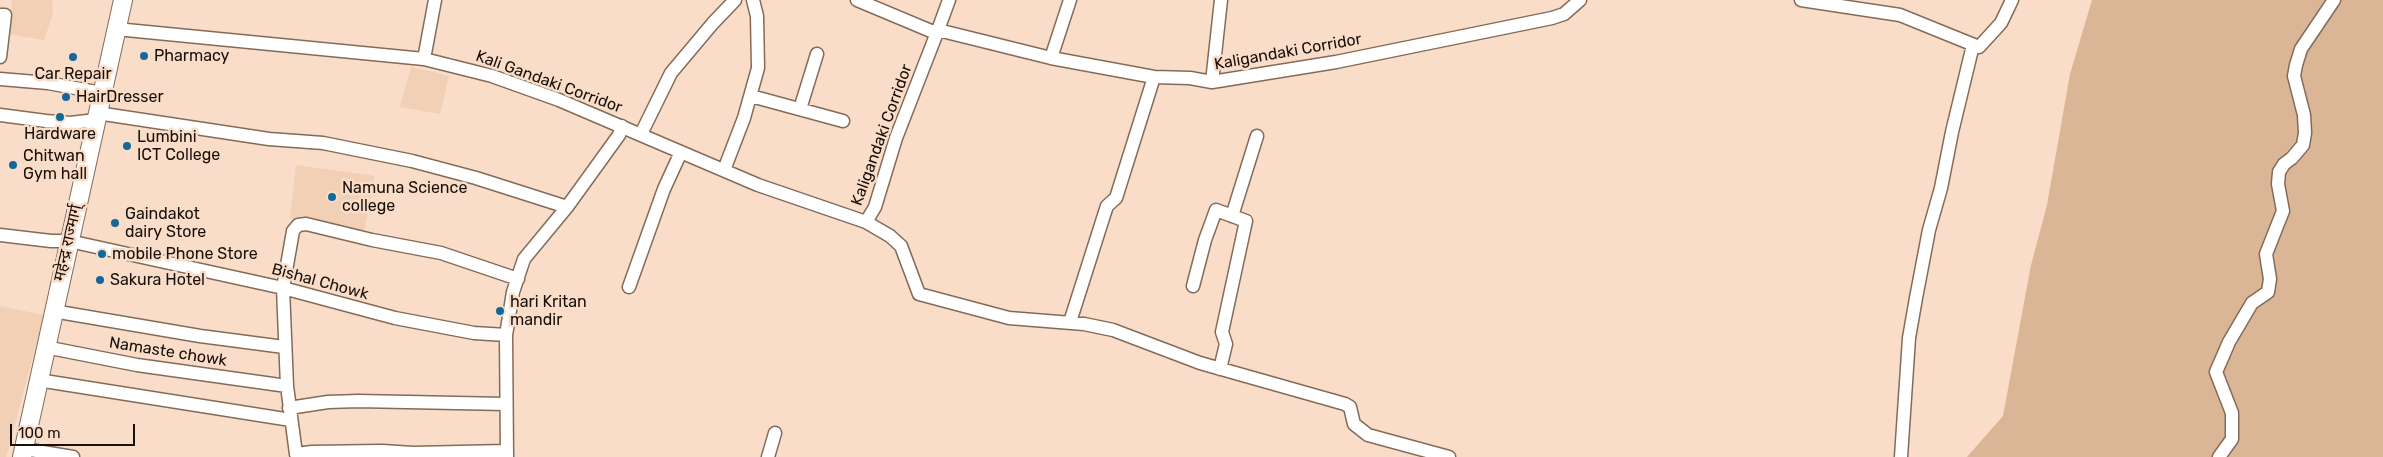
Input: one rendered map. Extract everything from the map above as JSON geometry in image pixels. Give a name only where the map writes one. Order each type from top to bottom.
[{"type":"highway","name":"महेन्द्र राज्मार्ग्","points":[[23,453],[68,241],[123,0]]},
{"type":"street","points":[[424,59],[435,0]]},
{"type":"street","points":[[641,134],[671,73],[735,0]]},
{"type":"street","points":[[724,170],[751,96],[758,68],[757,16],[753,0]]},
{"type":"street","points":[[858,0],[931,31],[938,30]]},
{"type":"street","name":"Kaligandaki Corridor","points":[[866,222],[875,207],[896,138],[949,0]]},
{"type":"street","points":[[1051,58],[1070,0]]},
{"type":"street","points":[[1212,82],[1221,0]]},
{"type":"street","name":"Kaligandaki Corridor","points":[[938,30],[1051,58],[1154,77],[1190,78],[1212,82],[1336,62],[1552,18],[1564,14],[1580,0]]},
{"type":"street","points":[[1801,0],[1900,15],[1979,47],[2001,23],[2012,0]]},
{"type":"street","points":[[2219,457],[2232,439],[2232,413],[2216,372],[2229,342],[2252,303],[2268,292],[2270,279],[2266,254],[2283,211],[2278,184],[2280,172],[2284,164],[2303,145],[2305,133],[2304,115],[2294,76],[2296,65],[2301,49],[2334,0]]},
{"type":"street","points":[[0,15],[5,15],[0,57]]},
{"type":"street","name":"Kali Gandaki Corridor","points":[[116,29],[424,59],[492,76],[559,100],[758,185],[866,222],[890,236],[901,246],[919,294],[1009,318],[1070,322]]},
{"type":"street","points":[[1902,457],[1909,338],[1929,230],[1941,188],[1973,45]]},
{"type":"street","points":[[800,108],[817,54]]},
{"type":"street","points":[[1154,77],[1116,198],[1107,206],[1070,322],[1113,330],[1220,369],[1345,404],[1350,407],[1354,424],[1368,435],[1412,452],[1449,457]]},
{"type":"street","points":[[0,79],[48,83],[102,93]]},
{"type":"street","points":[[751,96],[844,121]]},
{"type":"street","points":[[0,115],[46,122],[70,122],[96,116],[269,139],[323,143],[403,159],[476,178],[567,207]]},
{"type":"street","points":[[518,279],[441,253],[372,240],[306,224],[298,225],[293,231],[283,288],[287,386],[296,455],[312,452],[507,454],[506,335],[524,260],[567,207],[619,135],[622,126]]},
{"type":"street","points":[[1232,216],[1258,136]]},
{"type":"street","points":[[629,287],[664,189],[681,152]]},
{"type":"street","points":[[1193,286],[1205,240],[1216,210],[1246,221],[1222,332],[1226,344],[1220,369]]},
{"type":"street","name":"Bishal Chowk","points":[[0,235],[68,241],[283,288],[395,318],[474,333],[506,335]]},
{"type":"street","points":[[53,311],[200,336],[284,347]]},
{"type":"street","name":"Namaste chowk","points":[[45,346],[137,365],[287,386]]},
{"type":"street","points":[[38,380],[290,414],[328,402],[395,401],[506,404]]},
{"type":"street","points":[[768,457],[775,433]]},
{"type":"street","points":[[23,453],[73,457]]},
{"type":"shaded area","points":[[12,0],[52,0],[53,14],[44,40],[7,34]]},
{"type":"shaded area","points":[[2092,0],[2383,0],[2383,457],[1967,457],[2003,416],[2031,265],[2047,205],[2070,74]]},
{"type":"shaded area","points":[[411,67],[449,76],[440,114],[400,107]]},
{"type":"shaded area","name":"Namuna Science college","points":[[296,165],[375,176],[364,231],[290,218]]},
{"type":"shaded area","points":[[0,306],[44,315],[6,457],[0,457]]},
{"type":"place","name":"Pharmacy","points":[[144,56]]},
{"type":"place","name":"Car Repair","points":[[73,57]]},
{"type":"place","name":"HairDresser","points":[[66,97]]},
{"type":"place","name":"Hardware","points":[[60,117]]},
{"type":"place","name":"Lumbini ICT College","points":[[127,146]]},
{"type":"place","name":"Chitwan Gym hall","points":[[13,165]]},
{"type":"place","name":"Namuna Science college","points":[[332,197]]},
{"type":"place","name":"Gaindakot dairy Store","points":[[115,223]]},
{"type":"place","name":"mobile Phone Store","points":[[102,254]]},
{"type":"place","name":"Sakura Hotel","points":[[100,280]]},
{"type":"place","name":"hari Kritan mandir","points":[[500,311]]}]
